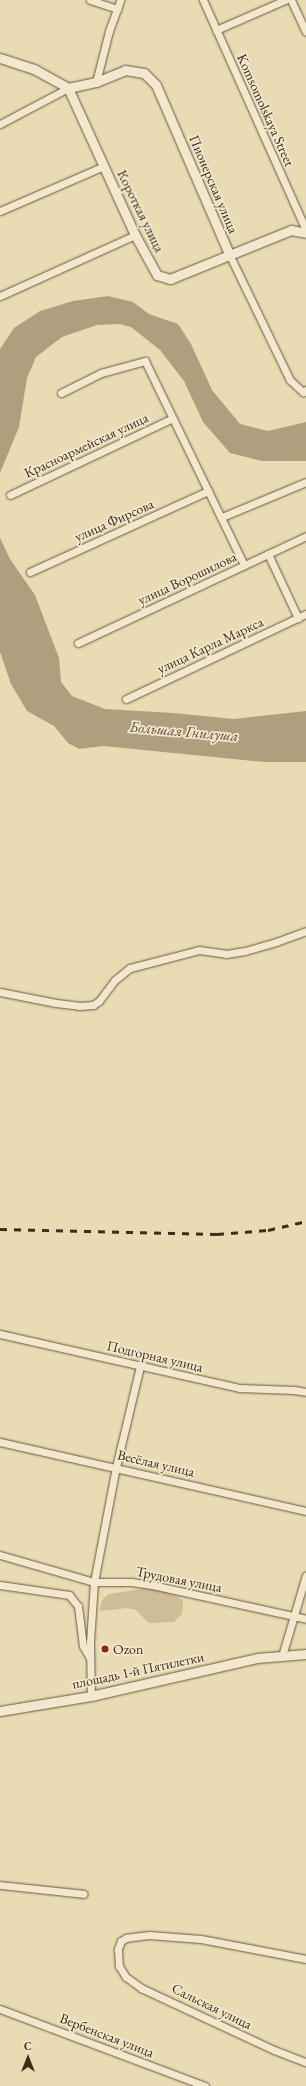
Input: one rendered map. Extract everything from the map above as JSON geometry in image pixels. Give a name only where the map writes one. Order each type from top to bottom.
[{"type":"main road","points":[[0,58],[34,69],[68,88]]},
{"type":"main road","name":"Пионерская улица","points":[[68,88],[96,82],[125,70],[144,73],[156,85],[229,254]]},
{"type":"main road","name":"Короткая улица","points":[[68,88],[135,235],[157,275],[170,279],[290,230],[306,233]]},
{"type":"main road","name":"площадь 1-й Пятилетки","points":[[0,1711],[90,1696],[257,1658],[306,1654]]},
{"type":"street","points":[[90,0],[118,9]]},
{"type":"street","points":[[96,82],[109,31],[120,0]]},
{"type":"street","name":"Komsomolskaya Street","points":[[203,0],[306,230]]},
{"type":"street","points":[[216,30],[285,0]]},
{"type":"street","points":[[291,0],[306,32]]},
{"type":"street","points":[[0,124],[68,88]]},
{"type":"street","points":[[0,211],[104,166]]},
{"type":"street","points":[[0,296],[135,235]]},
{"type":"street","name":"Пионерская улица","points":[[229,254],[290,380],[303,392],[306,390]]},
{"type":"street","points":[[61,393],[101,373],[145,361],[244,565]]},
{"type":"street","name":"Красноармейская улица","points":[[10,495],[173,418]]},
{"type":"street","points":[[222,517],[306,482]]},
{"type":"street","name":"улица Фирсова","points":[[30,572],[208,491]]},
{"type":"street","name":"улица Ворошилова","points":[[78,643],[306,536]]},
{"type":"street","points":[[268,554],[298,618]]},
{"type":"street","name":"улица Карла Маркса","points":[[126,699],[306,614]]},
{"type":"street","points":[[0,992],[56,1003],[79,1006],[93,1005],[99,1000],[115,980],[130,968],[199,950],[226,954],[245,951],[306,931]]},
{"type":"street","name":"Подгорная улица","points":[[0,1334],[239,1388],[294,1390],[306,1392]]},
{"type":"street","points":[[90,1696],[90,1658],[94,1582],[116,1467],[140,1366]]},
{"type":"street","name":"Весёлая улица","points":[[0,1442],[306,1511]]},
{"type":"street","name":"Трудовая улица","points":[[0,1555],[94,1582],[131,1582],[152,1585],[306,1619]]},
{"type":"street","points":[[282,1656],[306,1575]]},
{"type":"street","points":[[0,1585],[69,1595],[78,1606],[83,1646],[90,1658]]},
{"type":"street","points":[[0,1885],[84,1894]]},
{"type":"street","name":"Сальская улица","points":[[306,1959],[201,1939],[149,1935],[126,1938],[118,1949],[119,1966],[126,1977],[142,1988],[274,2050],[306,2062]]},
{"type":"street","name":"Вербенская улица","points":[[0,2009],[205,2086]]},
{"type":"shaded area","points":[[142,1589],[159,1590],[177,1596],[183,1600],[182,1614],[174,1622],[149,1623],[136,1610],[127,1608],[100,1610],[102,1600],[109,1594]]},
{"type":"water","points":[[108,296],[133,302],[149,314],[178,324],[191,344],[212,390],[240,424],[268,431],[306,422],[306,461],[262,461],[230,453],[203,422],[184,381],[160,350],[131,327],[119,324],[97,325],[62,337],[36,357],[27,378],[19,427],[0,473],[0,349],[14,328],[40,311],[73,301]]},
{"type":"water","name":"Большая Гнилуша","points":[[0,538],[10,559],[35,595],[59,658],[61,682],[72,696],[105,709],[173,713],[234,719],[306,711],[306,762],[264,762],[103,746],[79,749],[68,743],[54,726],[27,711],[11,684],[0,652]]},
{"type":"railway","points":[[0,1229],[217,1234],[268,1230],[306,1221]]},
{"type":"place","name":"Ozon","points":[[105,1649]]}]
